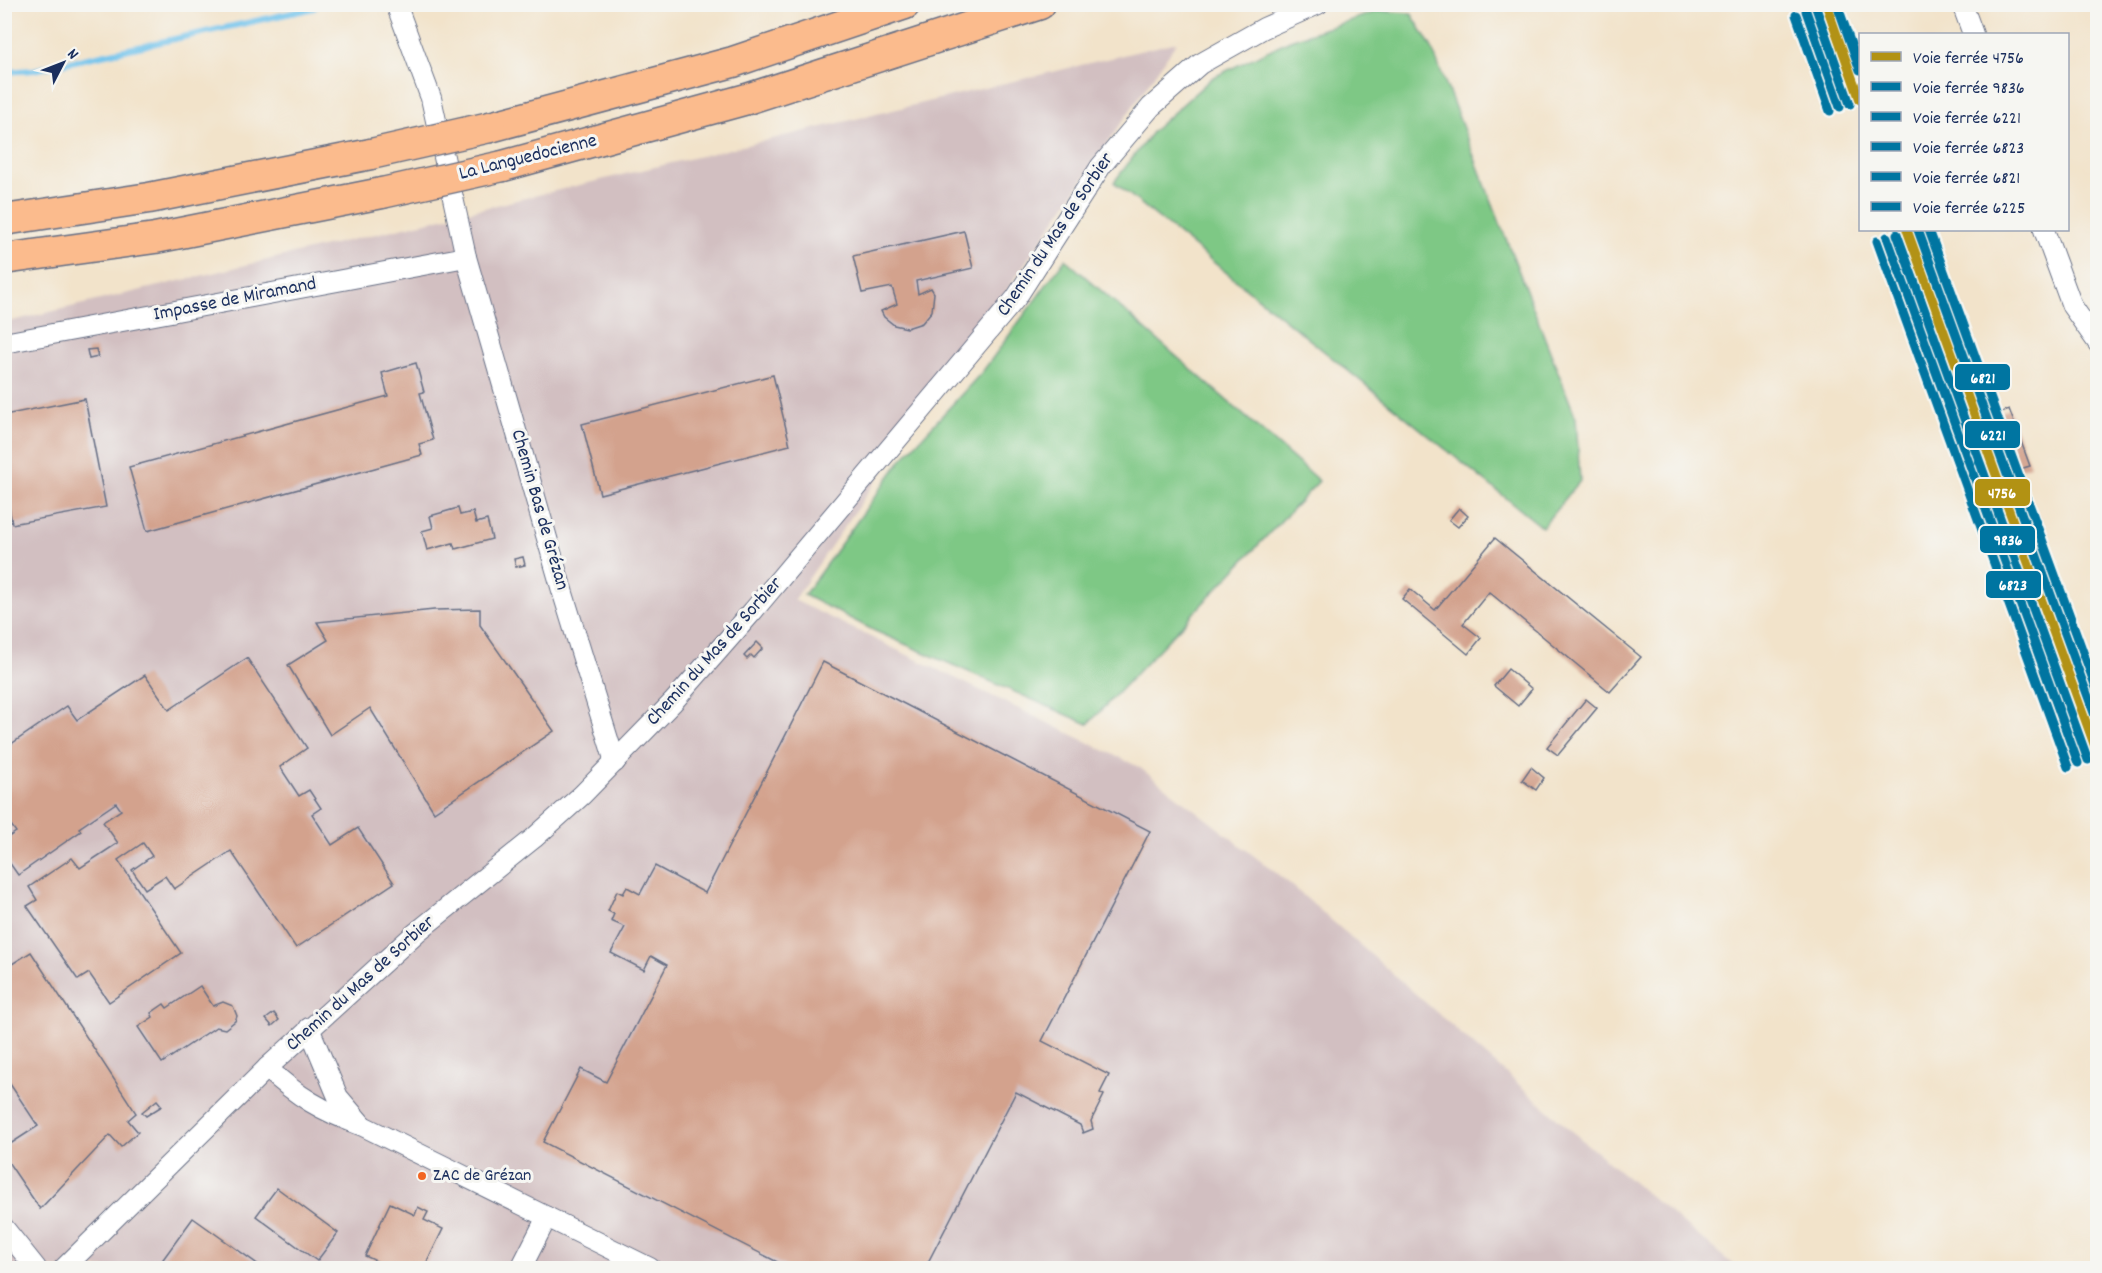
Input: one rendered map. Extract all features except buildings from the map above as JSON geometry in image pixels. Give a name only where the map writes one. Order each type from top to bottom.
[{"type":"highway","name":"La Languedocienne","points":[[4,220],[149,198],[371,154],[490,127],[733,63],[905,4]]},
{"type":"highway","name":"La Languedocienne","points":[[4,259],[155,238],[382,193],[503,166],[747,99],[1040,4]]},
{"type":"street","name":"Chemin Bas de Grézan","points":[[396,4],[431,98],[466,257],[561,587],[615,762]]},
{"type":"street","name":"Chemin du Mas de Sorbier","points":[[64,1269],[309,1029],[417,932],[534,838],[615,762],[715,655],[1016,298],[1101,166],[1151,107],[1208,60],[1256,33],[1318,4]]},
{"type":"street","points":[[1962,4],[1973,33]]},
{"type":"street","points":[[2044,231],[2072,306],[2097,343]]},
{"type":"street","name":"Impasse de Miramand","points":[[4,343],[466,257]]},
{"type":"street","points":[[309,1029],[338,1097],[363,1126]]},
{"type":"street","points":[[267,1068],[294,1093],[325,1113],[363,1126],[650,1269]]},
{"type":"street","points":[[521,1269],[547,1217]]},
{"type":"street","points":[[4,1228],[36,1269]]},
{"type":"shaded area","points":[[1177,42],[794,600],[1139,767],[1289,883],[1589,1146],[1737,1268],[5,1268],[4,323]]},
{"type":"green space","points":[[1379,11],[1411,13],[1431,46],[1576,418],[1580,481],[1542,527],[1114,182],[1153,131],[1212,78],[1290,40]]},
{"type":"green space","points":[[1065,259],[1319,481],[1088,724],[875,631],[804,595],[902,459],[983,371]]},
{"type":"waterway","points":[[4,72],[34,70],[314,8],[318,4]]},
{"type":"rail line","name":"4756","points":[[1826,4],[1859,97]]},
{"type":"rail line","name":"6221","points":[[1837,4],[1859,67]]},
{"type":"rail line","name":"9836","points":[[1816,8],[1850,104]]},
{"type":"rail line","name":"6823","points":[[1806,11],[1840,107]]},
{"type":"rail line","name":"6225","points":[[1796,15],[1830,111]]},
{"type":"rail line","name":"4756","points":[[1907,231],[2098,755]]},
{"type":"rail line","name":"6221","points":[[1918,231],[2098,724]]},
{"type":"rail line","name":"6821","points":[[1929,231],[2098,693]]},
{"type":"rail line","name":"9836","points":[[1897,234],[2088,760]]},
{"type":"rail line","name":"6823","points":[[1887,237],[2078,763]]},
{"type":"rail line","name":"6225","points":[[1877,241],[2068,767]]},
{"type":"place","name":"ZAC de Grézan","points":[[422,1176]]}]
